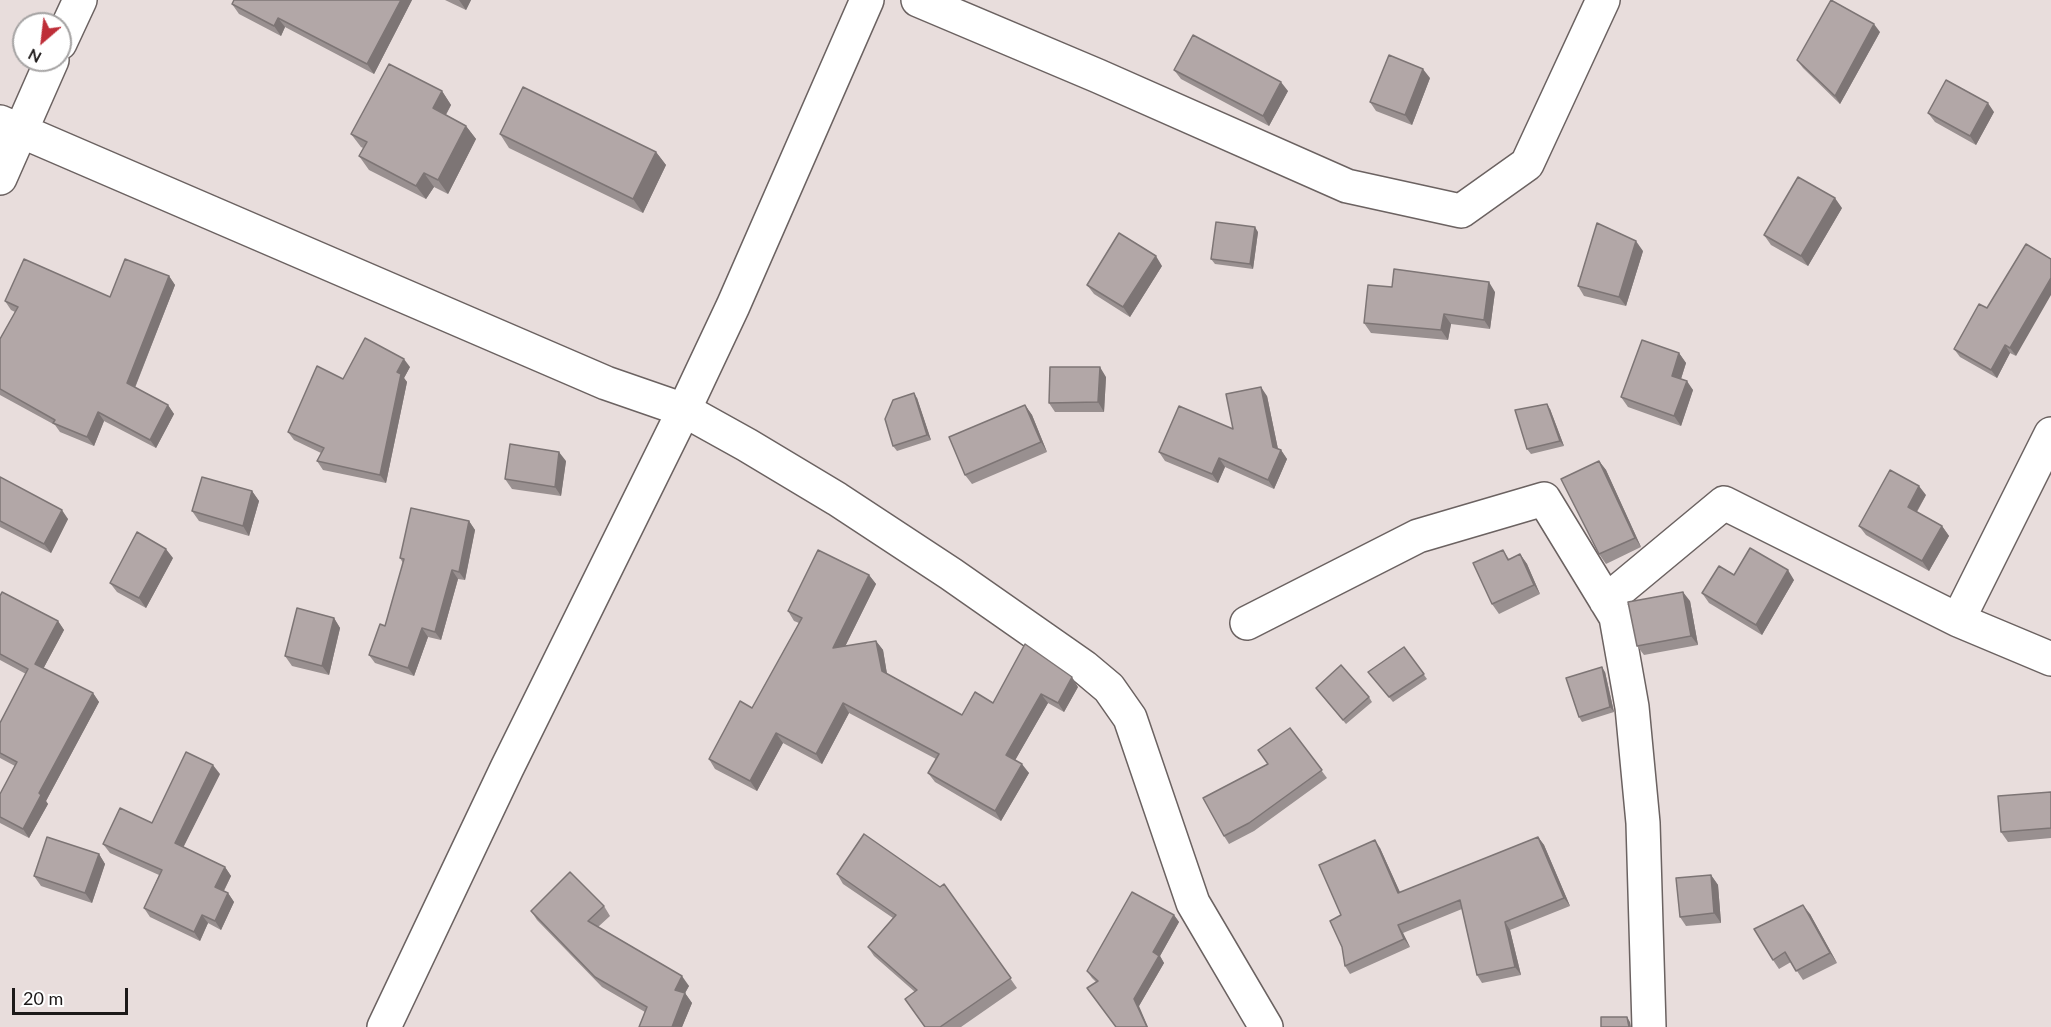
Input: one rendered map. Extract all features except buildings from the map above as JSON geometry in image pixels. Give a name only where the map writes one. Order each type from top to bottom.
[{"type":"street","points":[[72,17],[80,0]]},
{"type":"street","points":[[384,1027],[512,757],[733,306],[867,0]]},
{"type":"street","points":[[918,0],[1098,76],[1347,186],[1461,211],[1527,164],[1603,0]]},
{"type":"street","points":[[0,178],[10,126],[44,72]]},
{"type":"street","points":[[10,126],[606,383],[684,410],[847,505],[1084,667],[1109,688],[1130,718],[1193,903],[1266,1027]]},
{"type":"street","points":[[1959,620],[2051,434]]},
{"type":"street","points":[[1247,623],[1418,536],[1544,499],[1616,617],[1632,707],[1643,823],[1649,1027]]},
{"type":"street","points":[[1606,601],[1724,503],[1959,620],[2051,659]]}]
